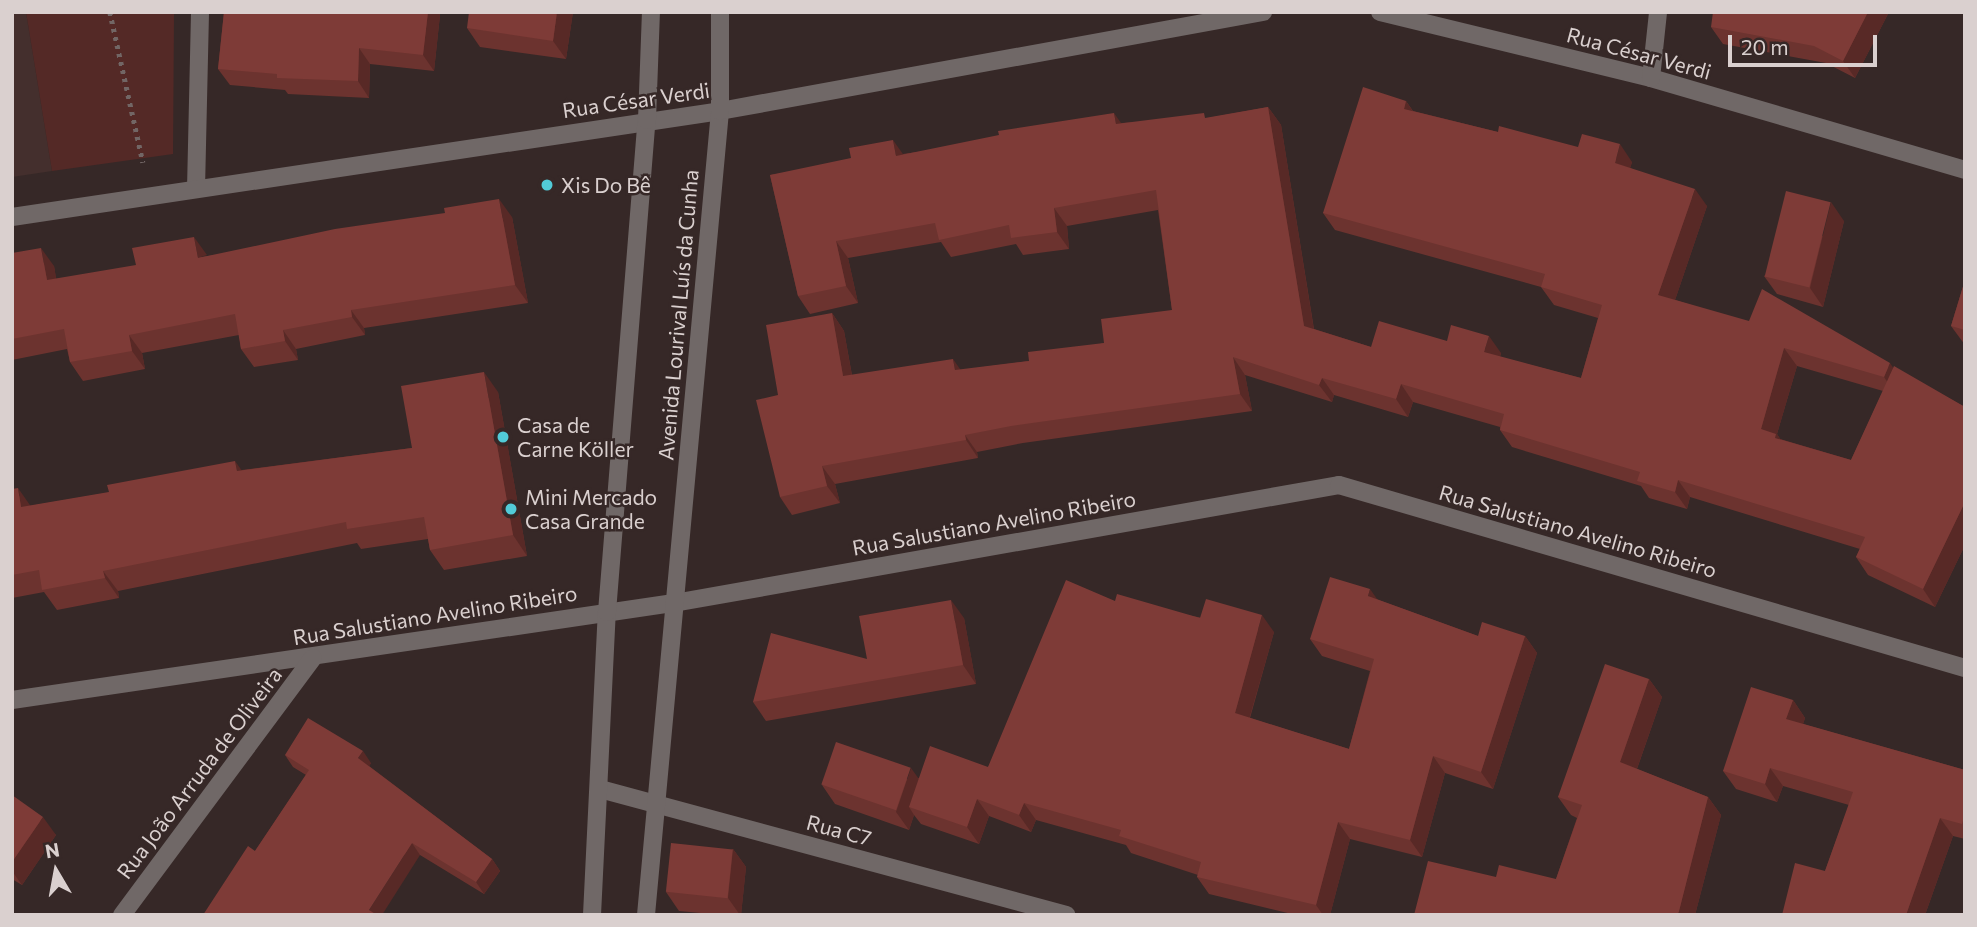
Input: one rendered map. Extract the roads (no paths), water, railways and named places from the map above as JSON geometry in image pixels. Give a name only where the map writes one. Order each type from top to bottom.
[{"type":"street","points":[[197,189],[200,12]]},
{"type":"street","points":[[592,915],[607,612],[647,120],[651,12]]},
{"type":"street","name":"Avenida Lourival Luís da Cunha","points":[[646,915],[720,111],[720,12]]},
{"type":"street","name":"Rua César Verdi","points":[[12,217],[720,111],[1200,19],[1263,12]]},
{"type":"street","name":"Rua César Verdi","points":[[1380,12],[1651,78],[1965,170]]},
{"type":"street","points":[[1651,78],[1658,12]]},
{"type":"street","name":"Rua Salustiano Avelino Ribeiro","points":[[12,700],[674,603],[1339,485],[1965,668]]},
{"type":"street","name":"Rua João Arruda de Oliveira","points":[[122,915],[313,658]]},
{"type":"street","name":"Rua C7","points":[[600,789],[1066,915]]},
{"type":"place","name":"Xis Do Bê","points":[[547,185]]},
{"type":"place","name":"Casa de Carne Köller","points":[[503,437]]},
{"type":"place","name":"Mini Mercado Casa Grande","points":[[511,509]]}]
